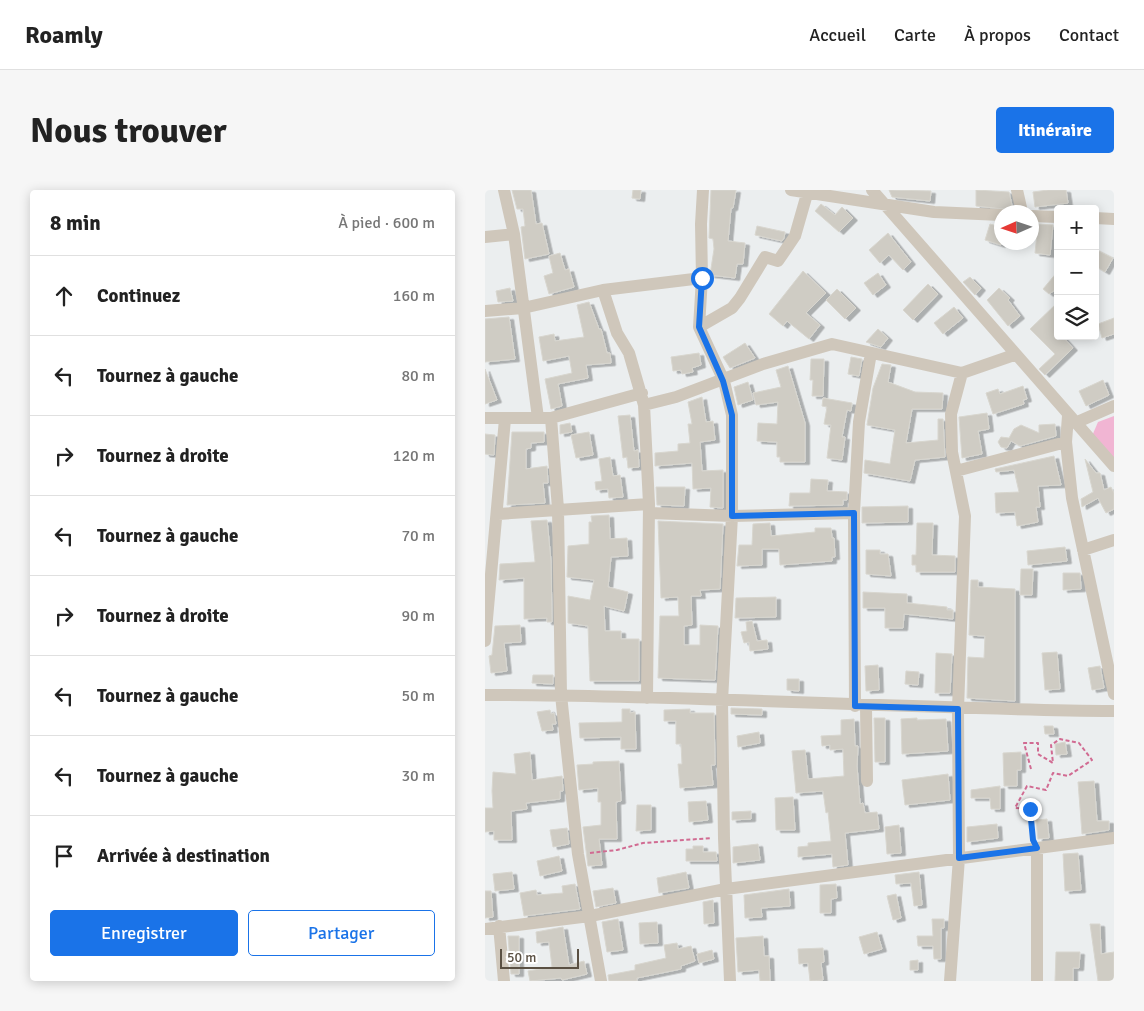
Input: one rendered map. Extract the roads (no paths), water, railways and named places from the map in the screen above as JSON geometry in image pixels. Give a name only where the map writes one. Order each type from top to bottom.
[{"type":"street","points":[[503,190],[514,234],[538,418]]},
{"type":"street","points":[[703,190],[701,224],[702,278],[699,327],[723,381],[732,415],[732,516],[722,701],[724,838],[730,981]]},
{"type":"street","points":[[791,190],[807,194],[934,212],[994,215]]},
{"type":"street","points":[[872,190],[1014,355],[1114,466]]},
{"type":"street","points":[[1017,190],[1020,205]]},
{"type":"street","points":[[699,327],[732,308],[765,257],[778,261],[795,236],[807,194]]},
{"type":"street","points":[[1039,216],[1054,217]]},
{"type":"street","points":[[1099,218],[1114,219]]},
{"type":"street","points":[[485,237],[514,234]]},
{"type":"street","points":[[485,310],[523,308],[603,290],[702,278]]},
{"type":"street","points":[[603,290],[617,333],[629,353],[643,399],[649,508],[647,698]]},
{"type":"street","points":[[485,418],[551,418],[643,399],[676,397],[723,381],[763,364],[832,344],[962,373],[1014,355]]},
{"type":"street","points":[[867,780],[861,706],[854,513],[859,422],[871,353]]},
{"type":"street","points":[[950,981],[959,858],[958,709],[965,516],[952,452],[951,414],[962,373]]},
{"type":"street","points":[[1072,419],[1114,406]]},
{"type":"street","points":[[551,418],[558,509],[561,695],[577,854],[601,981]]},
{"type":"street","points":[[485,641],[493,520],[505,419]]},
{"type":"street","points":[[1072,419],[1066,442],[1072,498],[1114,694]]},
{"type":"street","points":[[956,471],[1066,442]]},
{"type":"street","points":[[493,520],[558,509],[649,508],[732,516],[854,513]]},
{"type":"street","points":[[1083,550],[1114,540]]},
{"type":"street","points":[[485,695],[561,695],[958,709],[1114,711]]},
{"type":"street","points":[[485,928],[590,916],[726,889],[1114,838]]},
{"type":"street","points":[[1037,848],[1037,981]]},
{"type":"street","points":[[499,926],[503,981]]}]
